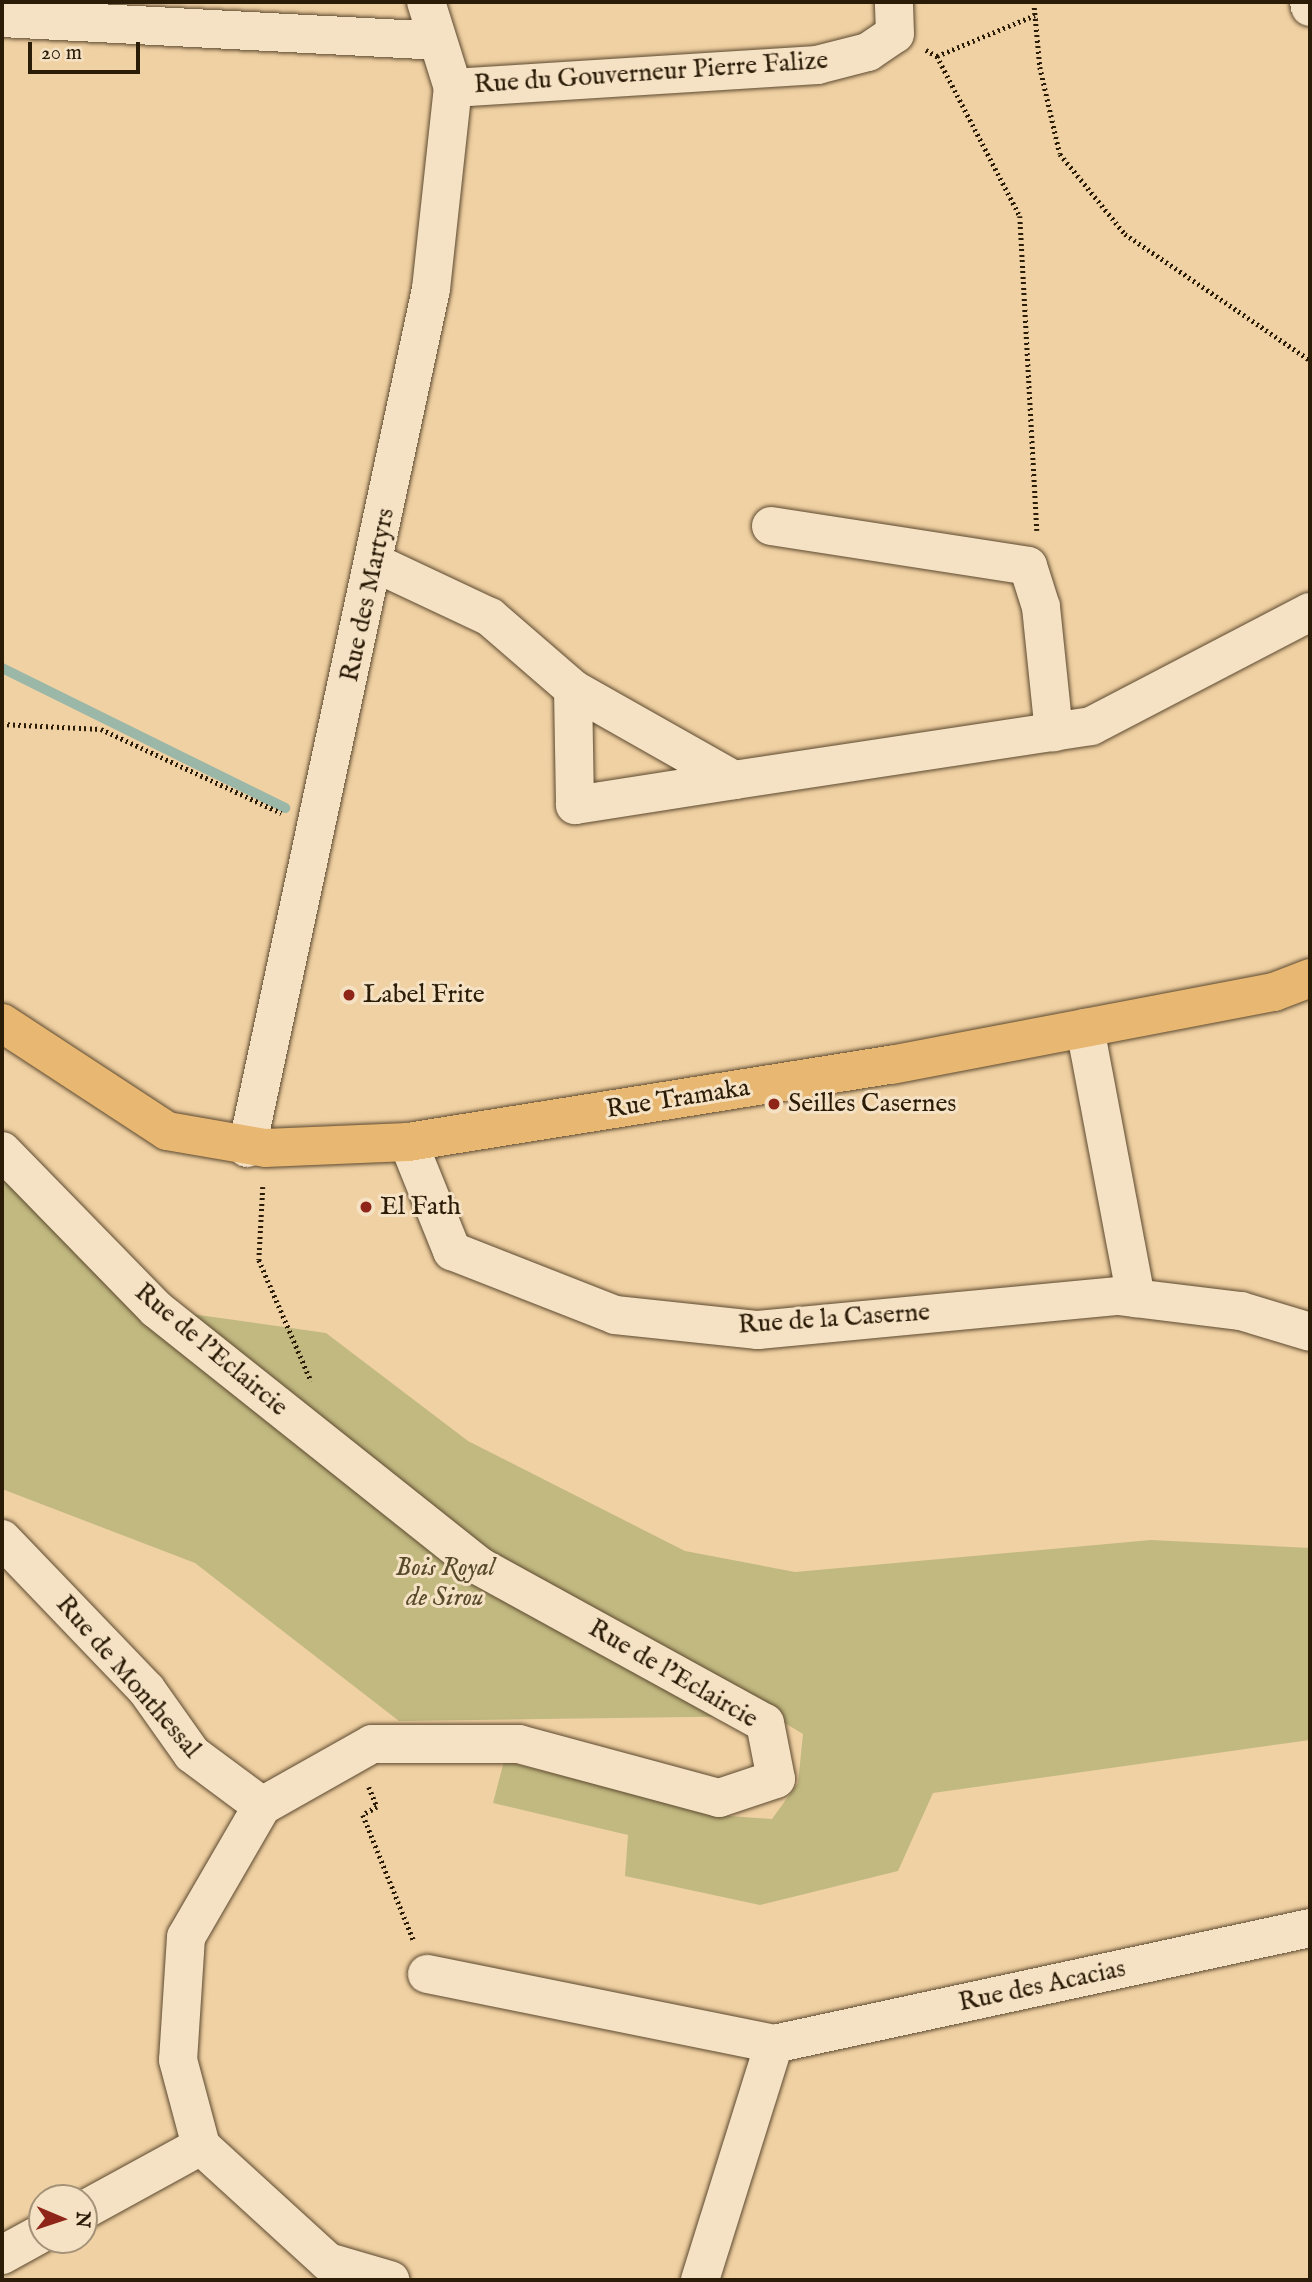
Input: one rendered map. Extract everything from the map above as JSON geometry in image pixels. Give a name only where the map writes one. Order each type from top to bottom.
[{"type":"main road","name":"Rue Tramaka","points":[[2,1023],[167,1131],[256,1148],[408,1142],[1085,1028],[1275,992],[1310,978]]},
{"type":"street","name":"Rue des Martyrs","points":[[256,1148],[316,830],[375,563],[431,289],[453,88],[434,41],[426,2]]},
{"type":"street","points":[[2,18],[434,41]]},
{"type":"street","name":"Rue du Gouverneur Pierre Falize","points":[[453,88],[817,65],[868,52],[895,18]]},
{"type":"street","points":[[771,526],[1028,566],[1041,607],[1054,732]]},
{"type":"street","points":[[375,563],[490,617],[573,689],[734,780]]},
{"type":"street","points":[[573,689],[575,805],[1091,726],[1310,612]]},
{"type":"street","points":[[1085,1028],[1136,1298]]},
{"type":"street","name":"Rue de la Caserne","points":[[408,1142],[452,1251],[615,1315],[758,1330],[1136,1298],[1241,1311],[1310,1332]]},
{"type":"street","name":"Rue de l'Eclaircie","points":[[2,1151],[156,1309],[479,1566],[765,1723],[776,1779],[719,1798],[519,1744],[372,1744],[262,1806]]},
{"type":"street","name":"Rue de Monthessal","points":[[2,1539],[146,1689],[192,1754],[262,1806]]},
{"type":"street","points":[[262,1806],[186,1937],[178,2060],[201,2146],[328,2262],[390,2280]]},
{"type":"street","name":"Rue des Acacias","points":[[427,1974],[774,2044],[1310,1928]]},
{"type":"street","points":[[701,2280],[774,2044]]},
{"type":"street","points":[[98,2202],[201,2146]]},
{"type":"street","points":[[2,2255],[28,2241]]},
{"type":"path","points":[[1034,2],[1060,154],[1125,234],[1310,360]]},
{"type":"path","points":[[937,56],[1035,15]]},
{"type":"path","points":[[895,18],[937,56],[1020,216],[1039,522],[1028,566]]},
{"type":"path","points":[[2,724],[101,729],[316,830]]},
{"type":"path","points":[[256,1148],[259,1260],[312,1384]]},
{"type":"path","points":[[355,1753],[377,1807],[363,1815],[427,1974]]},
{"type":"green space","name":"Bois Royal de Sirou","points":[[2,1151],[156,1309],[326,1333],[468,1441],[685,1551],[795,1572],[1151,1540],[1310,1548],[1310,1740],[933,1793],[898,1871],[760,1905],[625,1876],[628,1835],[493,1803],[504,1761],[716,1815],[772,1819],[798,1783],[803,1734],[773,1716],[399,1721],[195,1563],[2,1489]]},
{"type":"waterway","points":[[2,668],[285,808]]},
{"type":"place","name":"Label Frite","points":[[349,995]]},
{"type":"place","name":"Seilles Casernes","points":[[774,1104]]},
{"type":"place","name":"El Fath","points":[[366,1207]]}]
